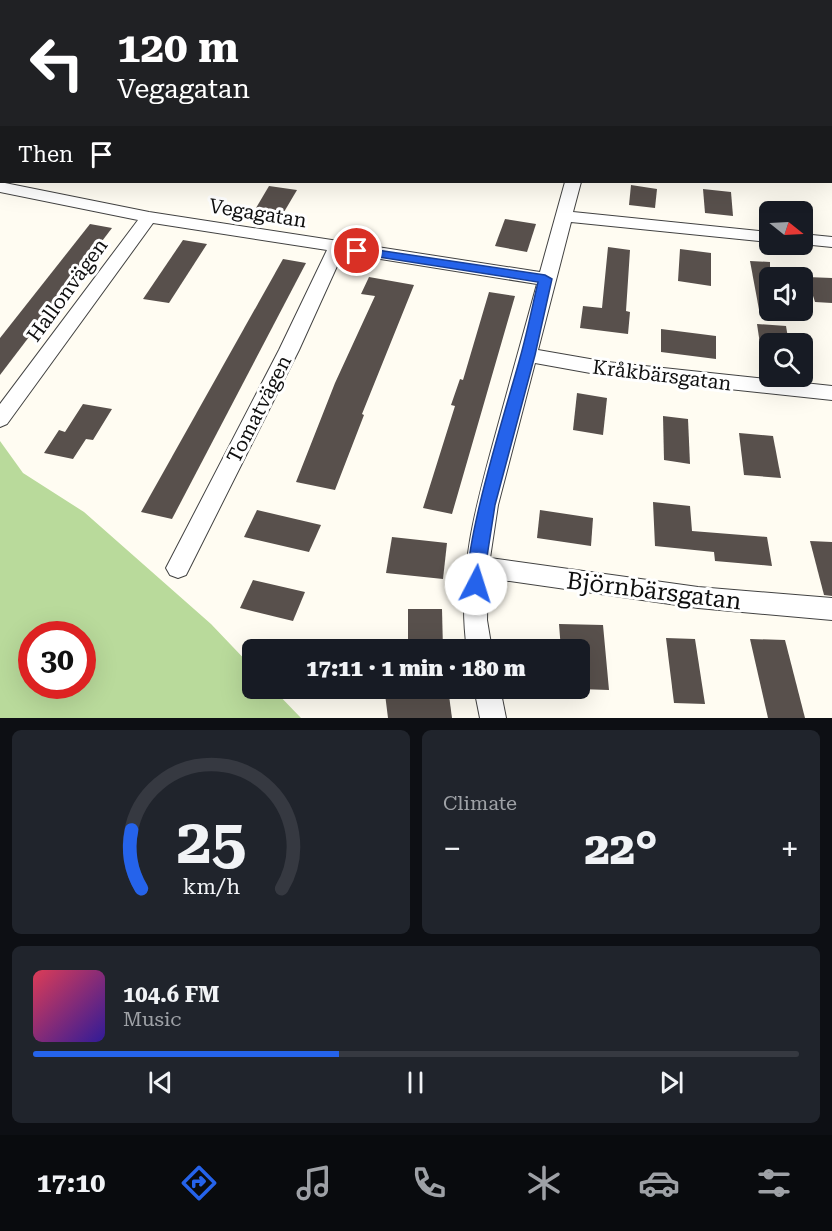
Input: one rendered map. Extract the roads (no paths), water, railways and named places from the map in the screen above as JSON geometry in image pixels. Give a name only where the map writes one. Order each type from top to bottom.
[{"type":"street","points":[[478,639],[475,620],[477,566],[487,505],[528,355],[545,279],[573,183]]},
{"type":"street","name":"Vegagatan","points":[[0,187],[149,217],[545,279]]},
{"type":"street","points":[[565,216],[759,236]]},
{"type":"street","name":"Hallonvägen","points":[[0,419],[149,217]]},
{"type":"street","points":[[813,240],[832,242]]},
{"type":"street","name":"Tomatvägen","points":[[178,568],[289,350],[337,247]]},
{"type":"street","name":"Kråkbärsgatan","points":[[528,355],[618,371],[832,393]]},
{"type":"street","name":"Björnbärsgatan","points":[[477,566],[634,590],[763,606],[832,609]]},
{"type":"street","points":[[490,699],[494,718]]}]
